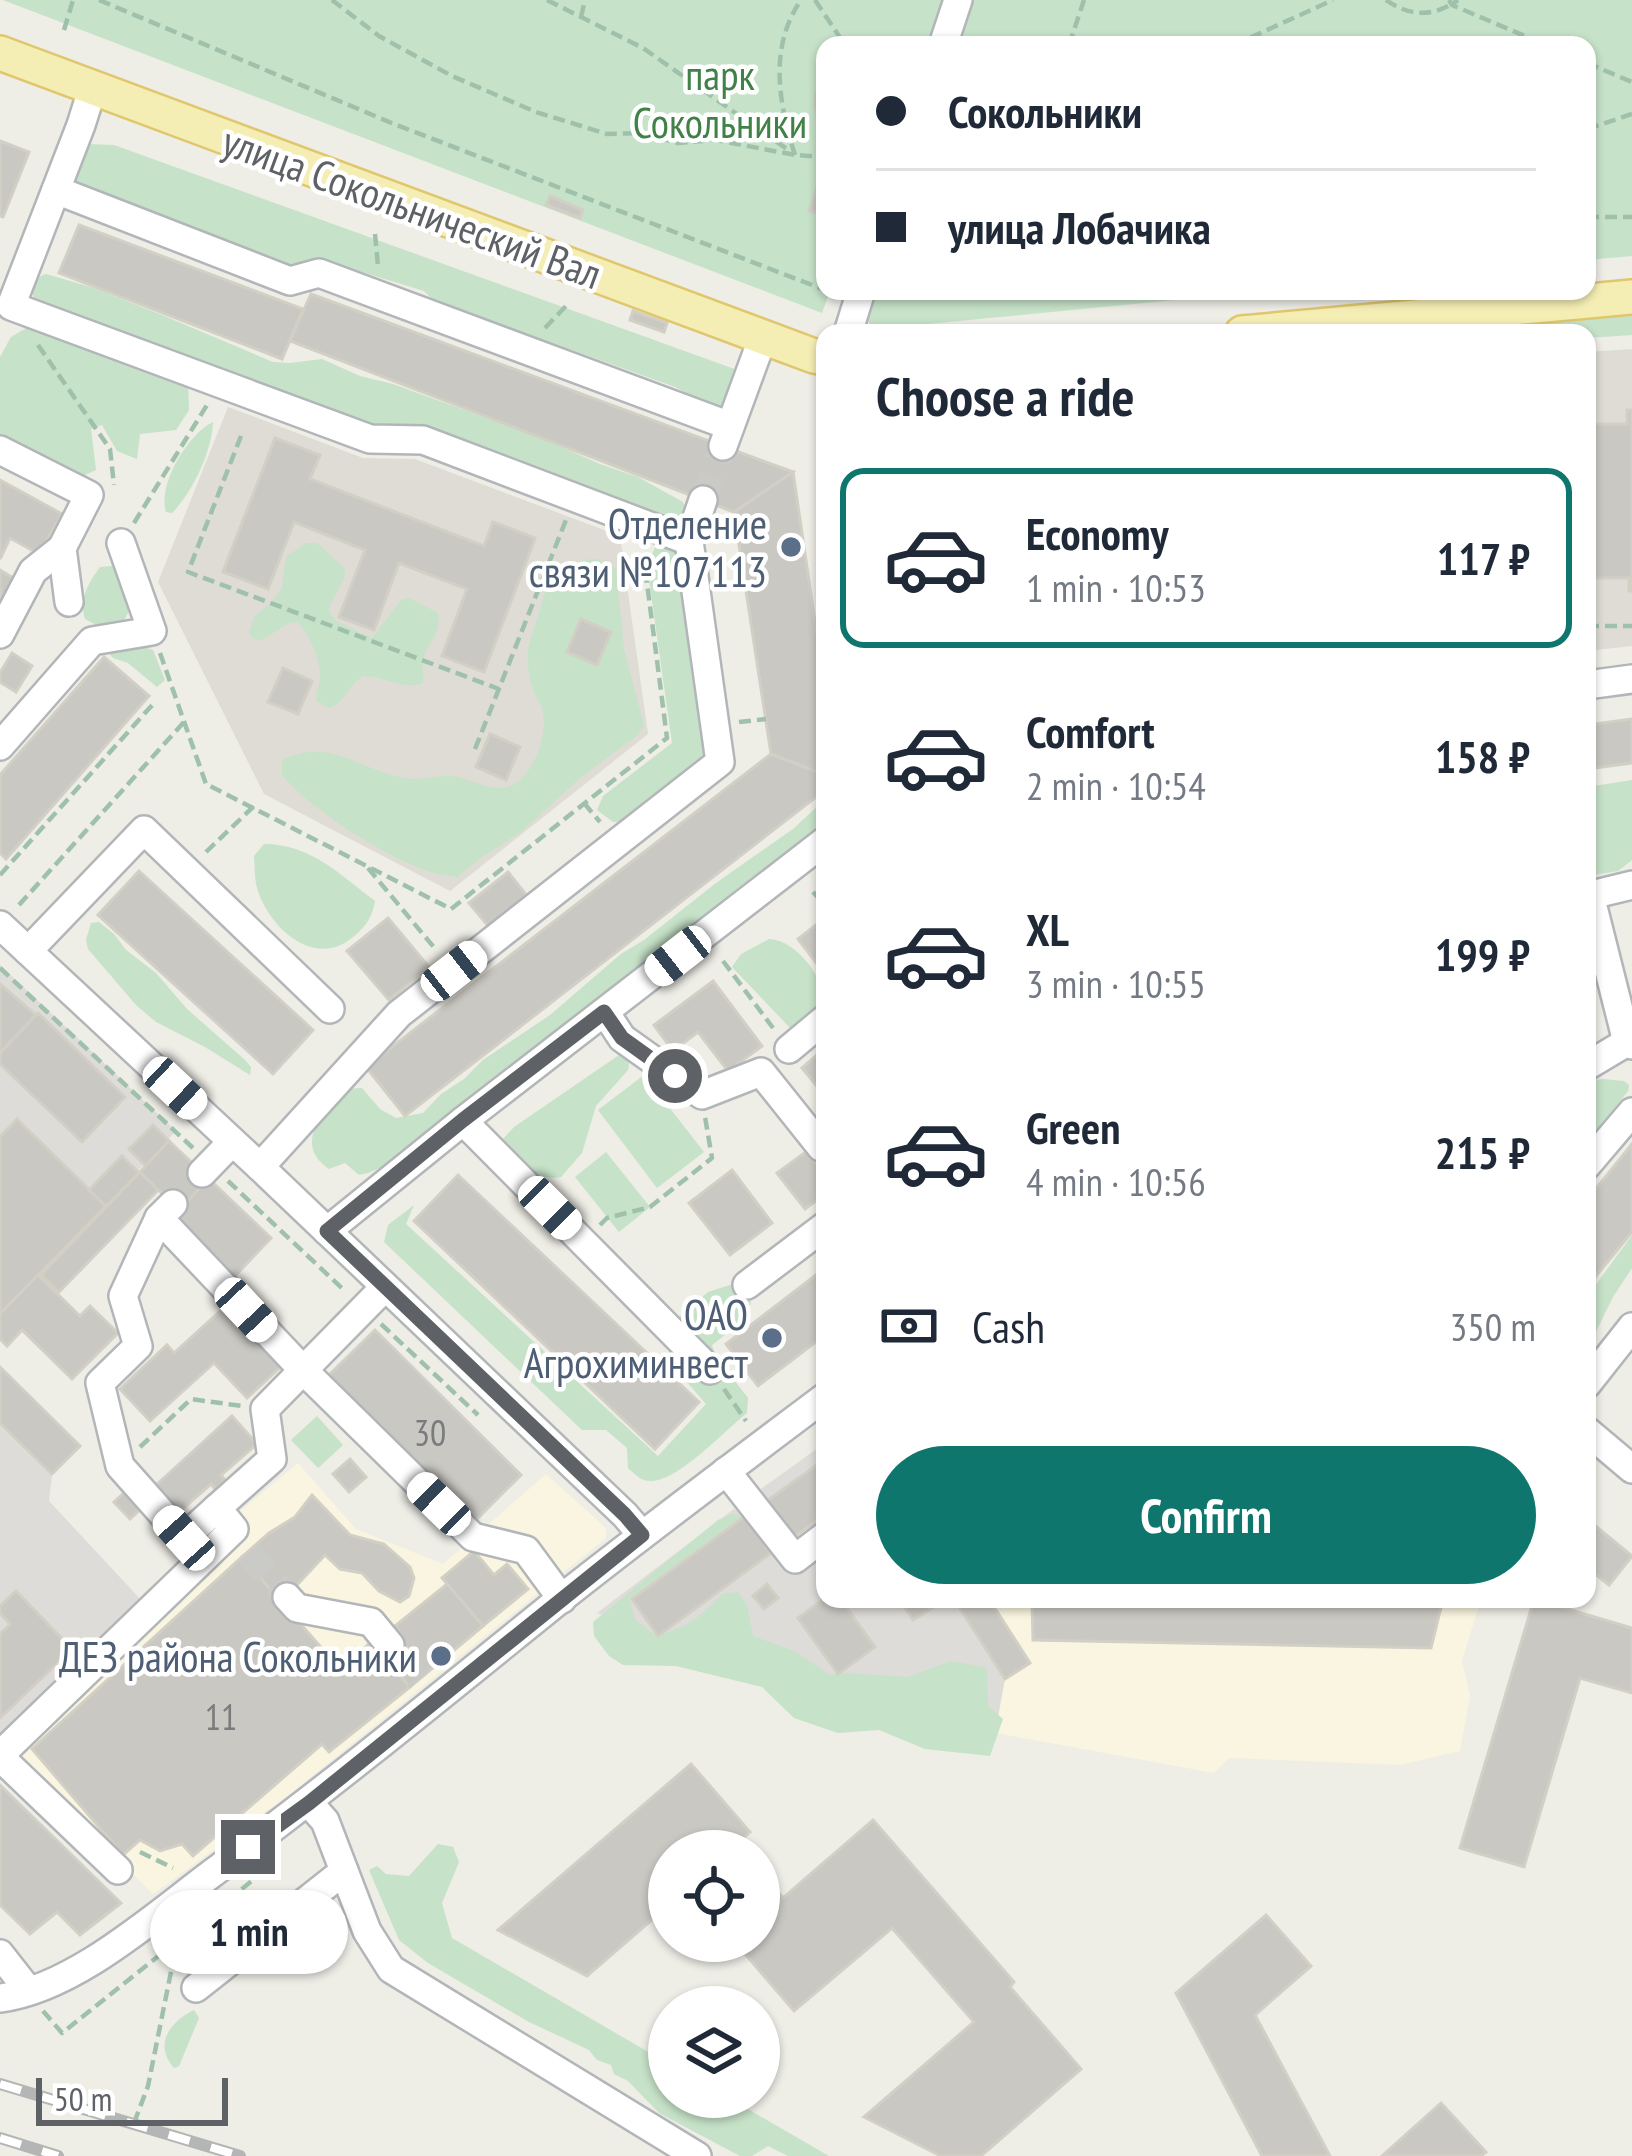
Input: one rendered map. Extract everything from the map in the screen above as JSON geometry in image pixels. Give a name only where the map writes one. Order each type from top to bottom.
[{"type":"main road","name":"улица Сокольнический Вал","points":[[0,52],[816,355]]},
{"type":"main road","points":[[1371,324],[1632,297]]},
{"type":"street","points":[[946,36],[958,0]]},
{"type":"street","points":[[93,88],[4,312],[221,383],[370,439],[423,440],[689,541]]},
{"type":"street","points":[[56,190],[290,281],[319,273],[726,436],[763,337]]},
{"type":"street","points":[[0,450],[89,495],[62,548],[33,571],[0,634]]},
{"type":"street","points":[[260,1167],[399,1014],[720,762],[689,541],[703,500]]},
{"type":"street","points":[[0,746],[92,640],[152,631],[121,543]]},
{"type":"street","points":[[62,548],[69,602]]},
{"type":"street","points":[[1596,685],[1632,680]]},
{"type":"street","points":[[28,951],[144,830],[330,1010]]},
{"type":"street","points":[[327,1231],[463,1120],[816,849]]},
{"type":"street","points":[[1596,894],[1632,885]]},
{"type":"street","points":[[8,916],[28,951],[642,1535]]},
{"type":"street","points":[[1596,924],[1630,1044],[1596,1061]]},
{"type":"street","points":[[604,1012],[622,1038],[702,1095],[761,1072],[816,1141]]},
{"type":"street","points":[[789,1049],[816,1026]]},
{"type":"street","points":[[1596,1154],[1632,1112]]},
{"type":"street","points":[[463,1120],[710,1370]]},
{"type":"street","points":[[206,1168],[232,1142]]},
{"type":"street","points":[[233,1530],[184,1538],[120,1466],[100,1383],[138,1346],[123,1296],[166,1211],[304,1371],[473,1537],[526,1550],[562,1599]]},
{"type":"street","points":[[747,1285],[816,1233]]},
{"type":"street","points":[[122,1866],[0,1756],[183,1596],[233,1530],[272,1459],[265,1409],[384,1288]]},
{"type":"street","points":[[1596,1373],[1632,1327]]},
{"type":"street","points":[[0,1998],[54,1982],[90,1962],[309,1803],[429,1690],[562,1599],[816,1404]]},
{"type":"street","points":[[1596,1439],[1632,1469]]},
{"type":"street","points":[[725,1471],[795,1559],[816,1543]]},
{"type":"street","points":[[287,1597],[297,1608],[371,1622],[390,1645]]},
{"type":"street","points":[[309,1803],[325,1821],[367,1930],[391,1969],[697,2156]]},
{"type":"street","points":[[196,1988],[344,1871]]},
{"type":"street","points":[[0,1954],[29,1991]]},
{"type":"path","points":[[64,29],[73,0]]},
{"type":"path","points":[[99,0],[394,124],[816,287]]},
{"type":"path","points":[[332,0],[379,35],[452,76],[536,112],[608,134],[640,133],[678,143],[716,140],[816,157]]},
{"type":"path","points":[[547,0],[644,48],[795,155]]},
{"type":"path","points":[[581,17],[585,0]]},
{"type":"path","points":[[795,155],[778,83],[782,41],[800,0]]},
{"type":"path","points":[[815,0],[838,36]]},
{"type":"path","points":[[1072,36],[1084,0]]},
{"type":"path","points":[[1254,36],[1333,0]]},
{"type":"path","points":[[1386,0],[1418,14],[1453,2],[1527,36]]},
{"type":"path","points":[[1596,67],[1632,82]]},
{"type":"path","points":[[1596,126],[1632,114]]},
{"type":"path","points":[[1596,218],[1632,217]]},
{"type":"path","points":[[4,312],[110,449],[115,490]]},
{"type":"path","points":[[121,543],[221,383]]},
{"type":"path","points":[[241,436],[188,572],[499,689]]},
{"type":"path","points":[[475,749],[567,517]]},
{"type":"path","points":[[152,631],[206,784],[451,908],[667,739],[644,560],[657,529]]},
{"type":"path","points":[[1596,626],[1631,626],[1632,637]]},
{"type":"path","points":[[0,875],[154,703]]},
{"type":"path","points":[[8,916],[184,722]]},
{"type":"path","points":[[208,850],[254,806]]},
{"type":"path","points":[[364,863],[454,971]]},
{"type":"path","points":[[813,892],[816,895]]},
{"type":"path","points":[[723,961],[789,1049]]},
{"type":"path","points":[[0,968],[206,1168],[484,1420]]},
{"type":"path","points":[[608,1218],[650,1207],[712,1158],[702,1095]]},
{"type":"path","points":[[710,1370],[746,1421]]},
{"type":"path","points":[[120,1466],[191,1399],[265,1409]]},
{"type":"path","points":[[122,1866],[141,1852],[178,1871]]},
{"type":"path","points":[[62,2033],[177,1942]]},
{"type":"shaded area","points":[[1632,349],[1632,646],[1596,650],[1596,351]]},
{"type":"shaded area","points":[[228,407],[363,458],[415,459],[620,536],[648,734],[450,891],[264,794],[158,582]]},
{"type":"shaded area","points":[[0,965],[176,1131],[0,1314]]},
{"type":"shaded area","points":[[0,1367],[80,1446],[52,1474],[49,1501],[143,1602],[0,1735]]},
{"type":"shaded area","points":[[816,1449],[816,1608],[995,1608],[1030,1663],[1005,1679],[995,1733],[690,1652],[597,1613],[734,1509],[745,1517],[767,1501],[761,1489]]},
{"type":"shaded area","points":[[298,1463],[356,1529],[443,1564],[546,1474],[606,1528],[606,1538],[290,1794],[153,1894],[0,1742],[0,1735],[219,1529]]},
{"type":"shaded area","points":[[995,1608],[1478,1608],[1462,1661],[1470,1696],[1460,1751],[1400,1765],[1229,1758],[1214,1773],[995,1733],[1005,1679],[1030,1662]]},
{"type":"green space","name":"парк Сокольники","points":[[3,0],[1632,0],[1632,256],[1596,259],[1596,36],[816,36],[816,300],[827,300],[822,313]]},
{"type":"green space","points":[[87,144],[114,145],[740,371],[722,407],[710,406],[675,387],[433,300],[424,291],[326,261],[288,264],[226,245],[80,186],[69,178]]},
{"type":"green space","points":[[46,274],[94,288],[273,362],[322,359],[539,437],[638,477],[683,502],[688,516],[674,523],[378,428],[37,306],[33,287]]},
{"type":"green space","points":[[863,300],[1174,300],[927,324],[870,324],[871,303]]},
{"type":"green space","points":[[1632,305],[1632,335],[1596,337],[1596,324],[1517,324]]},
{"type":"green space","points":[[33,324],[188,382],[189,410],[176,430],[140,434],[137,459],[117,451],[102,425],[91,429],[96,470],[85,475],[80,485],[0,440],[0,357],[11,337]]},
{"type":"green space","points":[[213,422],[209,446],[193,483],[172,513],[166,512],[166,488],[177,461],[194,437]]},
{"type":"green space","points":[[660,537],[685,547],[714,756],[633,821],[613,822],[597,810],[603,796],[672,743],[647,565]]},
{"type":"green space","points":[[306,543],[317,543],[345,569],[329,612],[336,621],[372,638],[401,600],[409,598],[438,613],[423,662],[423,683],[408,685],[363,676],[329,708],[316,700],[319,665],[302,626],[289,623],[262,640],[254,639],[249,633],[254,617],[282,588],[286,557]]},
{"type":"green space","points":[[597,559],[616,568],[624,649],[644,726],[521,832],[457,877],[428,871],[371,843],[329,817],[282,775],[282,760],[315,752],[404,778],[451,776],[496,788],[519,781],[542,740],[542,709],[532,686],[528,657],[546,592],[563,568]]},
{"type":"green space","points":[[121,565],[132,604],[124,621],[102,628],[85,619],[86,592],[100,567]]},
{"type":"green space","points":[[127,641],[153,650],[165,680],[157,687],[106,650]]},
{"type":"green space","points":[[1632,780],[1632,860],[1618,871],[1596,875],[1596,786]]},
{"type":"green space","points":[[816,808],[815,834],[424,1143],[359,1175],[345,1163],[329,1169],[318,1159],[312,1139],[315,1129],[343,1089],[362,1088],[380,1109],[396,1118],[423,1113],[483,1060],[550,1015],[621,954]]},
{"type":"green space","points":[[264,844],[311,855],[375,901],[363,928],[349,940],[322,949],[284,931],[265,907],[256,885],[254,856]]},
{"type":"green space","points":[[99,922],[245,1060],[250,1075],[156,1022],[136,1005],[88,949],[91,923]]},
{"type":"green space","points":[[769,939],[799,954],[816,976],[816,1013],[792,1030],[732,967],[741,954]]},
{"type":"green space","points":[[622,1053],[628,1070],[596,1106],[582,1153],[561,1177],[536,1173],[501,1146],[514,1127]]},
{"type":"green space","points":[[644,1075],[704,1152],[657,1188],[598,1110]]},
{"type":"green space","points":[[1596,1080],[1629,1085],[1596,1132]]},
{"type":"green space","points":[[606,1152],[650,1207],[619,1232],[575,1177]]},
{"type":"green space","points":[[414,1205],[406,1224],[658,1456],[706,1404],[667,1359],[678,1318],[708,1292],[733,1284],[752,1296],[748,1317],[712,1345],[748,1398],[747,1413],[676,1472],[653,1481],[639,1478],[628,1468],[627,1448],[606,1430],[582,1430],[384,1242],[388,1225]]},
{"type":"green space","points":[[1632,1235],[1632,1268],[1596,1332],[1596,1285]]},
{"type":"green space","points":[[317,1416],[343,1445],[318,1468],[291,1440]]},
{"type":"green space","points":[[733,1514],[741,1517],[629,1599],[635,1620],[657,1636],[693,1620],[722,1594],[738,1592],[747,1605],[753,1636],[796,1652],[830,1675],[908,1677],[951,1661],[987,1668],[988,1706],[1003,1719],[990,1756],[925,1749],[879,1730],[838,1733],[794,1718],[762,1687],[676,1666],[623,1665],[609,1656],[594,1636],[593,1622],[718,1520]]},
{"type":"green space","points":[[438,1844],[453,1847],[459,1862],[442,1903],[452,1938],[648,2052],[648,2102],[589,2050],[529,2022],[428,1963],[399,1940],[369,1870],[377,1866],[386,1874],[409,1876]]},
{"type":"green space","points":[[194,2010],[199,2018],[174,2068],[165,2050],[167,2035]]},
{"type":"green space","points":[[668,2118],[763,2118],[829,2156],[788,2156],[768,2146],[752,2156],[740,2156]]},
{"type":"building","points":[[0,141],[29,152],[3,217],[0,216]]},
{"type":"building","points":[[550,196],[583,210],[580,218],[546,205]]},
{"type":"building","points":[[79,225],[303,309],[282,359],[59,273]]},
{"type":"building","points":[[311,294],[793,472],[734,512],[290,341]]},
{"type":"building","points":[[633,311],[667,323],[664,332],[630,320]]},
{"type":"building","points":[[1627,410],[1632,410],[1632,591],[1629,578],[1596,578],[1596,424],[1627,424]]},
{"type":"building","points":[[275,438],[320,455],[310,479],[484,546],[493,522],[535,538],[484,672],[442,656],[467,589],[399,563],[374,630],[339,617],[365,550],[294,522],[268,589],[223,572]]},
{"type":"building","points":[[793,472],[816,629],[816,772],[771,754],[734,512]]},
{"type":"building","points":[[0,480],[62,514],[39,554],[10,538],[0,559]]},
{"type":"building","points":[[0,570],[15,579],[0,610]]},
{"type":"building","points":[[581,619],[611,632],[597,665],[567,652]]},
{"type":"building","points":[[12,653],[32,666],[16,692],[0,682]]},
{"type":"building","points":[[104,657],[149,696],[6,859],[0,853],[0,775]]},
{"type":"building","points":[[283,668],[312,681],[298,714],[268,702]]},
{"type":"building","points":[[1632,719],[1632,763],[1596,768],[1596,724]]},
{"type":"building","points":[[490,734],[520,747],[506,780],[476,767]]},
{"type":"building","points":[[771,754],[816,772],[816,797],[405,1116],[366,1067]]},
{"type":"building","points":[[139,871],[313,1030],[273,1074],[98,915]]},
{"type":"building","points":[[508,872],[531,901],[493,932],[469,903]]},
{"type":"building","points":[[388,918],[429,967],[389,1000],[347,951]]},
{"type":"building","points":[[816,925],[816,962],[798,939]]},
{"type":"building","points":[[713,981],[762,1046],[728,1071],[698,1032],[673,1051],[654,1025]]},
{"type":"building","points":[[0,984],[36,1015],[0,1053]]},
{"type":"building","points":[[38,1013],[125,1097],[82,1142],[0,1064],[0,1053]]},
{"type":"building","points":[[816,1056],[816,1085],[802,1068]]},
{"type":"building","points":[[17,1119],[106,1206],[0,1314],[0,1137]]},
{"type":"building","points":[[153,1125],[169,1141],[146,1166],[129,1149]]},
{"type":"building","points":[[169,1141],[209,1179],[179,1210],[140,1172]]},
{"type":"building","points":[[1632,1144],[1632,1232],[1596,1276],[1596,1189]]},
{"type":"building","points":[[807,1151],[816,1163],[816,1201],[805,1209],[777,1173]]},
{"type":"building","points":[[122,1156],[139,1173],[106,1206],[89,1190]]},
{"type":"building","points":[[732,1170],[772,1223],[730,1255],[689,1203]]},
{"type":"building","points":[[140,1172],[158,1190],[59,1292],[41,1275]]},
{"type":"building","points":[[458,1175],[699,1402],[655,1449],[414,1221]]},
{"type":"building","points":[[209,1179],[271,1238],[230,1281],[168,1221]]},
{"type":"building","points":[[38,1275],[80,1316],[90,1306],[118,1333],[72,1379],[22,1330],[7,1346],[0,1339],[0,1314]]},
{"type":"building","points":[[816,1275],[816,1342],[758,1386],[726,1344]]},
{"type":"building","points":[[230,1302],[286,1362],[247,1398],[214,1363],[150,1421],[120,1389],[167,1345],[174,1353]]},
{"type":"building","points":[[375,1330],[521,1475],[473,1523],[327,1377]]},
{"type":"building","points":[[0,1367],[80,1446],[52,1474],[0,1423]]},
{"type":"building","points":[[232,1416],[257,1444],[221,1475],[225,1480],[215,1489],[211,1484],[178,1513],[154,1487]]},
{"type":"building","points":[[350,1459],[366,1477],[349,1492],[333,1474]]},
{"type":"building","points":[[816,1465],[816,1521],[794,1537],[768,1500]]},
{"type":"building","points":[[126,1491],[142,1508],[130,1519],[114,1502]]},
{"type":"building","points":[[312,1495],[350,1535],[384,1544],[410,1567],[414,1578],[409,1596],[400,1602],[379,1591],[362,1573],[340,1569],[325,1555],[281,1602],[242,1557],[295,1517]]},
{"type":"building","points":[[744,1517],[771,1553],[658,1636],[632,1599]]},
{"type":"building","points":[[1596,1526],[1632,1556],[1609,1585],[1596,1574]]},
{"type":"building","points":[[474,1551],[494,1575],[507,1564],[528,1589],[483,1626],[442,1578]]},
{"type":"building","points":[[242,1557],[340,1669],[371,1642],[410,1687],[329,1752],[322,1744],[193,1856],[182,1844],[160,1851],[140,1840],[123,1855],[32,1749]]},
{"type":"building","points":[[447,1584],[483,1626],[410,1687],[381,1653],[402,1635],[395,1626]]},
{"type":"building","points":[[767,1584],[778,1598],[764,1609],[753,1596]]},
{"type":"building","points":[[16,1591],[72,1649],[0,1718],[0,1634],[10,1624],[0,1606]]},
{"type":"building","points":[[816,1605],[847,1608],[875,1647],[838,1674],[798,1618]]},
{"type":"building","points":[[905,1608],[932,1608],[913,1620]]},
{"type":"building","points":[[960,1608],[995,1608],[1030,1663],[1005,1679]]},
{"type":"building","points":[[1032,1608],[1441,1608],[1431,1648],[1033,1640]]},
{"type":"building","points":[[1531,1608],[1564,1608],[1632,1628],[1632,1693],[1580,1678],[1524,1867],[1460,1848]]},
{"type":"building","points":[[691,1764],[748,1830],[648,1830],[648,1923],[587,1976],[498,1930]]},
{"type":"building","points":[[0,1785],[121,1903],[80,1935],[57,1912],[30,1934],[0,1905]]},
{"type":"building","points":[[873,1820],[1014,1982],[1010,1987],[1081,2069],[981,2156],[941,2156],[864,2117],[974,2022],[892,1928],[794,2011],[780,1995],[780,1986],[773,1986],[752,1962],[780,1962],[780,1895],[783,1898]]},
{"type":"building","points":[[1266,1915],[1311,1966],[1255,2015],[1330,2156],[1262,2156],[1176,1993]]},
{"type":"building","points":[[1441,2103],[1486,2152],[1481,2156],[1382,2156]]},
{"type":"tunnel","points":[[703,500],[723,446]]},
{"type":"tunnel","points":[[248,1553],[287,1597]]},
{"type":"tunnel","points":[[390,1645],[420,1679]]},
{"type":"railway","points":[[0,2084],[240,2156]]},
{"type":"railway","points":[[0,2138],[58,2156]]},
{"type":"place","name":"Отделение связи №107113","points":[[791,547]]},
{"type":"place","name":"ОАО Агрохиминвест","points":[[772,1338]]},
{"type":"place","name":"ДЕЗ района Сокольники","points":[[441,1656]]},
{"type":"route","points":[[248,1847],[642,1535],[327,1231],[604,1012],[622,1038],[675,1076]]}]
